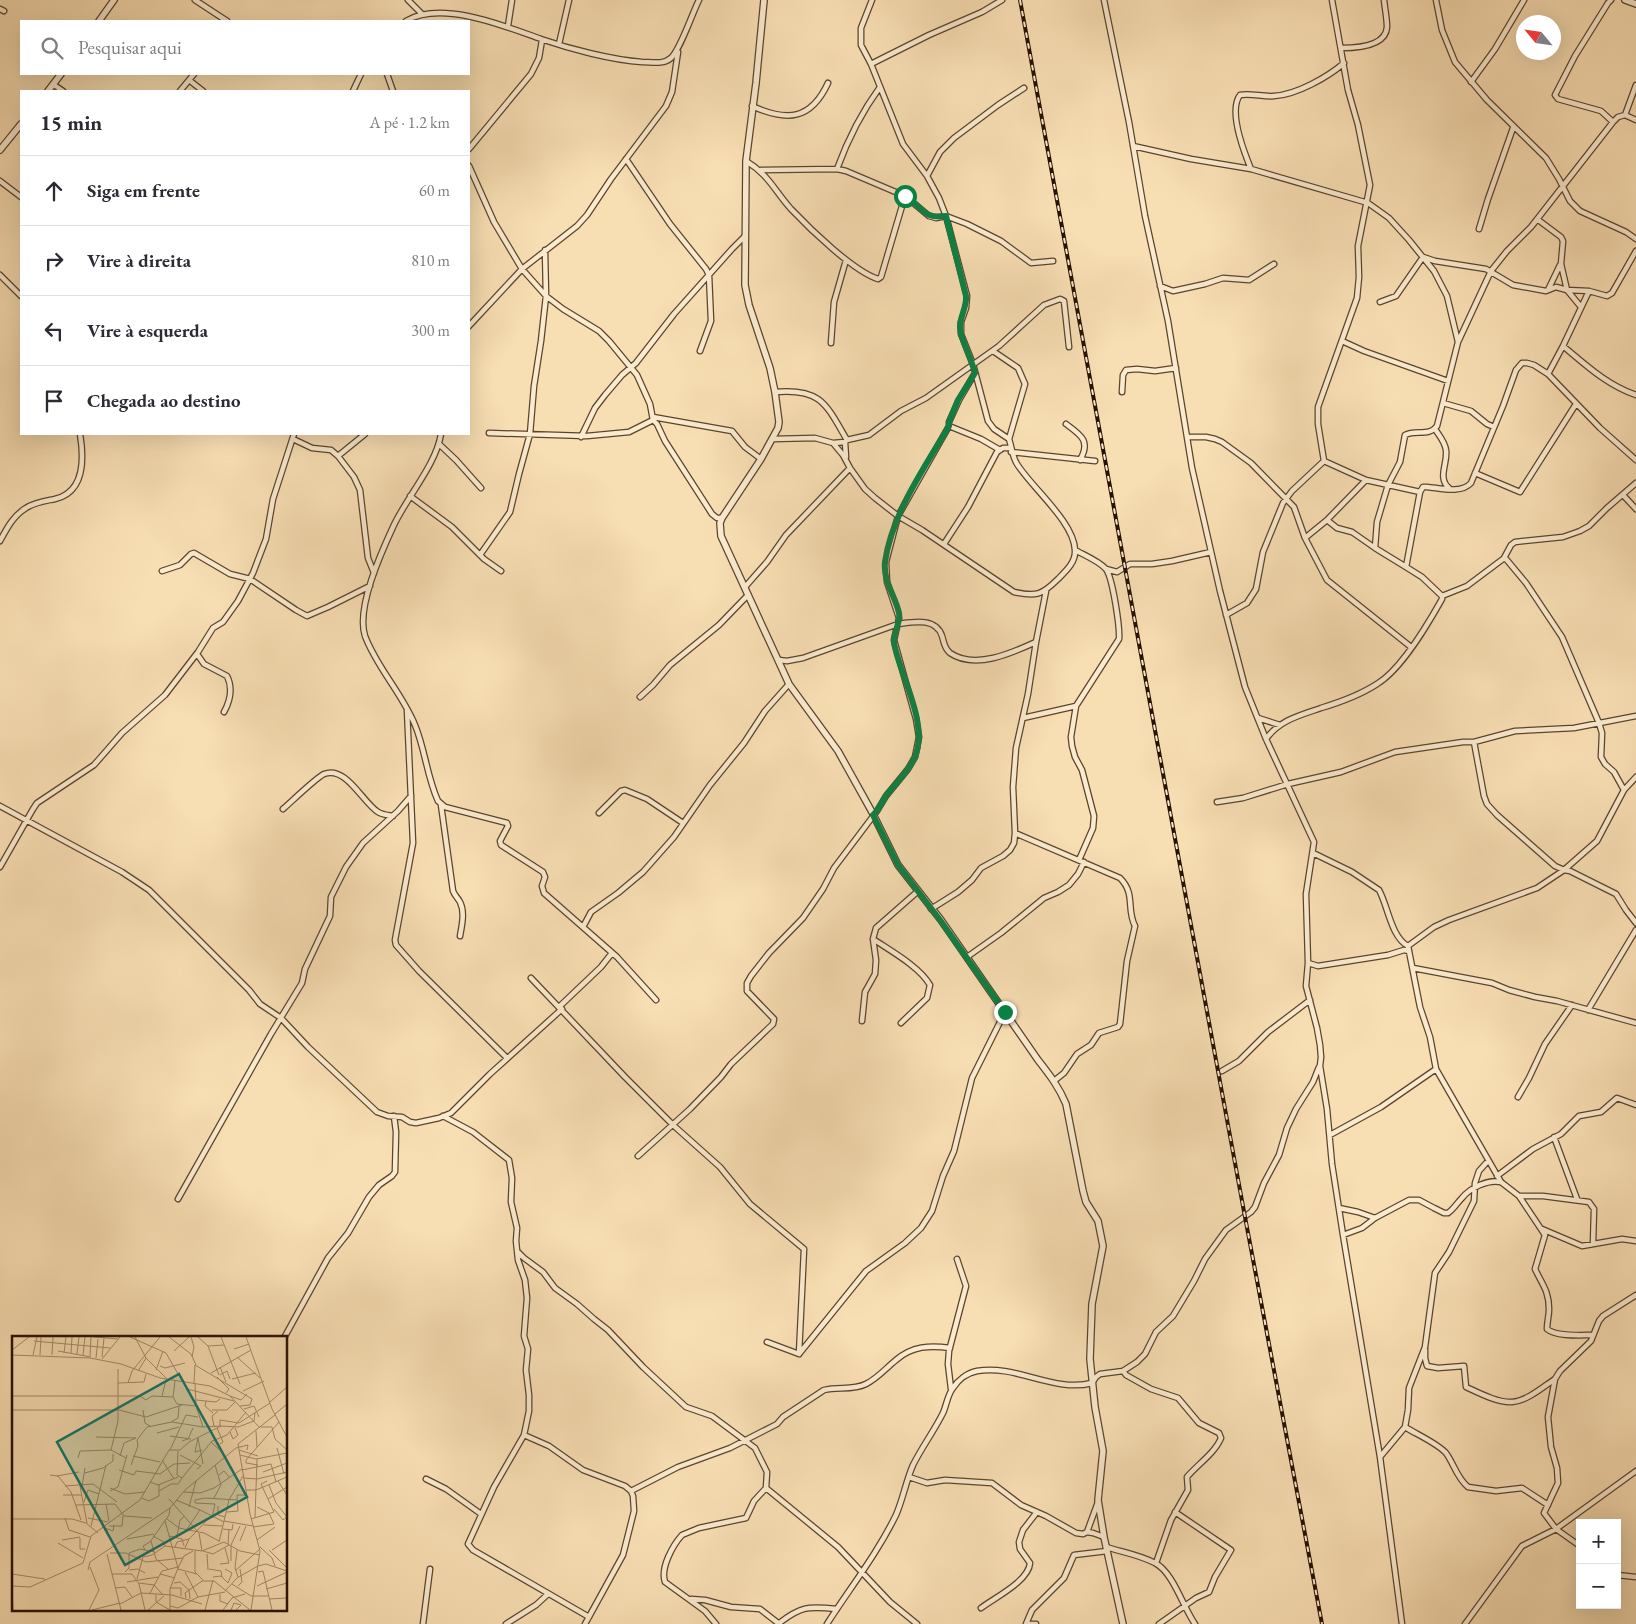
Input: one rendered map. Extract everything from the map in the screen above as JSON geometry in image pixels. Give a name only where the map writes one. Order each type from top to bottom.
[{"type":"street","points":[[100,20],[114,0]]},
{"type":"street","points":[[195,0],[225,20]]},
{"type":"street","points":[[204,6],[209,0]]},
{"type":"street","points":[[408,0],[421,13]]},
{"type":"street","points":[[508,26],[512,0]]},
{"type":"street","points":[[559,44],[569,0]]},
{"type":"street","points":[[470,325],[522,269],[587,215],[626,159],[646,135],[666,106],[672,92],[680,42],[699,0]]},
{"type":"street","points":[[764,0],[746,161],[746,294],[770,368],[779,422],[778,428],[761,460],[722,518],[720,536],[789,684],[835,746],[898,865],[967,957],[1061,1091],[1068,1112],[1086,1202],[1098,1221],[1102,1234],[1102,1255],[1093,1293],[1090,1359],[1103,1451],[1098,1500],[1087,1532]]},
{"type":"street","points":[[872,0],[864,19],[860,36],[861,45],[871,64],[903,144],[927,176],[946,216],[966,296],[966,308],[961,322],[961,334],[973,364],[988,421],[994,429],[1009,439]]},
{"type":"street","points":[[871,64],[929,35],[982,12],[1002,0]]},
{"type":"street","points":[[827,1624],[862,1573],[895,1516],[904,1496],[913,1465],[944,1410],[946,1399],[958,1381],[967,1374],[976,1371],[994,1369],[1063,1384],[1078,1385],[1092,1383],[1100,1374],[1123,1370],[1137,1362],[1145,1354],[1156,1332],[1173,1316],[1205,1259],[1226,1230],[1255,1207],[1260,1191],[1280,1155],[1287,1128],[1296,1109],[1314,1082],[1320,1066],[1320,1045],[1306,986],[1308,963],[1306,894],[1314,842],[1266,739],[1240,669],[1226,615],[1192,468],[1176,368],[1104,0]]},
{"type":"street","points":[[1324,461],[1318,424],[1318,407],[1357,298],[1359,276],[1358,246],[1368,203],[1370,180],[1332,0]]},
{"type":"street","points":[[1341,48],[1363,47],[1378,41],[1384,35],[1387,28],[1384,0]]},
{"type":"street","points":[[1436,0],[1446,42],[1455,62],[1513,128],[1546,158],[1575,207],[1626,232],[1636,239]]},
{"type":"street","points":[[1471,82],[1524,0]]},
{"type":"street","points":[[1611,0],[1575,56],[1556,95],[1558,99],[1601,111],[1613,122]]},
{"type":"street","points":[[1625,0],[1636,4]]},
{"type":"street","points":[[408,20],[421,13],[438,10],[452,11],[481,17],[542,40],[631,61],[666,62],[678,52]]},
{"type":"street","points":[[470,148],[531,74],[539,58],[542,40]]},
{"type":"street","points":[[1251,169],[1238,131],[1236,104],[1240,95],[1276,96],[1294,92],[1328,75],[1344,63]]},
{"type":"street","points":[[49,90],[60,75]]},
{"type":"street","points":[[181,90],[193,75]]},
{"type":"street","points":[[353,90],[360,75]]},
{"type":"street","points":[[387,75],[393,90]]},
{"type":"street","points":[[189,80],[202,90]]},
{"type":"street","points":[[752,106],[772,114],[793,115],[805,112],[815,106],[823,96],[828,83]]},
{"type":"street","points":[[54,85],[62,90]]},
{"type":"street","points":[[1625,115],[1636,85]]},
{"type":"street","points":[[836,168],[854,127],[880,87]]},
{"type":"street","points":[[927,176],[940,152],[950,142],[998,105],[1024,88]]},
{"type":"street","points":[[1450,489],[1443,477],[1445,446],[1435,429],[1458,342],[1491,271],[1507,251],[1538,220],[1613,122],[1618,117],[1625,115],[1636,120]]},
{"type":"street","points":[[0,149],[20,125]]},
{"type":"street","points":[[1480,229],[1488,199],[1513,128]]},
{"type":"street","points":[[1133,146],[1191,159],[1251,169],[1368,203],[1389,218],[1424,257],[1438,278],[1447,296],[1458,342]]},
{"type":"street","points":[[626,159],[670,224],[706,268],[709,275],[711,321],[700,351]]},
{"type":"street","points":[[746,161],[761,170],[791,208],[846,260],[870,276],[878,279],[881,277],[905,196]]},
{"type":"street","points":[[470,168],[494,222],[522,269],[546,296],[599,332],[632,367],[644,389],[653,419],[665,441],[712,514],[716,518],[722,518]]},
{"type":"street","points":[[761,170],[836,168],[866,178],[905,196],[929,216],[936,218],[946,216],[961,221],[1001,241],[1031,263],[1053,261]]},
{"type":"street","points":[[0,181],[20,196]]},
{"type":"street","points":[[1538,220],[1563,241],[1561,264],[1567,290],[1581,307]]},
{"type":"street","points":[[581,437],[599,402],[622,375],[632,367],[674,314],[745,236]]},
{"type":"street","points":[[480,555],[510,512],[518,474],[530,434],[534,386],[546,296],[545,250]]},
{"type":"street","points":[[1424,257],[1435,261],[1491,271],[1513,285],[1546,291],[1556,287],[1567,290],[1588,291],[1607,296],[1612,293],[1636,251]]},
{"type":"street","points":[[1380,302],[1396,296],[1424,257]]},
{"type":"street","points":[[831,343],[834,302],[846,260]]},
{"type":"street","points":[[1160,286],[1173,291],[1223,278],[1249,280],[1274,264]]},
{"type":"street","points":[[1548,290],[1561,264]]},
{"type":"street","points":[[0,274],[20,295]]},
{"type":"street","points":[[1548,374],[1588,291]]},
{"type":"street","points":[[772,440],[815,438],[833,443],[869,435],[896,414],[926,398],[993,351],[1040,307],[1060,299],[1064,301],[1069,347]]},
{"type":"street","points":[[1342,341],[1364,351],[1448,381]]},
{"type":"street","points":[[1563,346],[1606,382],[1636,396]]},
{"type":"street","points":[[833,443],[865,489],[898,516],[944,544],[985,574],[1014,592],[1037,594],[1046,591],[1066,571],[1073,560],[1075,550],[1067,527],[1018,466],[1011,450],[1009,439],[1025,384],[1018,368],[993,351]]},
{"type":"street","points":[[1406,567],[1420,492],[1423,487],[1458,489],[1468,486],[1518,366],[1522,364],[1534,365],[1548,374],[1576,404],[1636,460]]},
{"type":"street","points":[[1122,392],[1123,375],[1126,370],[1155,371],[1176,368]]},
{"type":"street","points":[[638,1156],[673,1124],[773,1024],[774,1019],[747,991],[747,983],[769,953],[803,918],[823,890],[834,868],[908,769],[918,748],[919,736],[913,704],[902,674],[894,640],[898,624],[898,612],[887,582],[886,562],[898,516],[949,426],[958,400],[975,373]]},
{"type":"street","points":[[775,392],[801,391],[821,400],[829,410],[846,441],[847,461]]},
{"type":"street","points":[[1443,403],[1471,410],[1487,424],[1494,426]]},
{"type":"street","points":[[1475,473],[1520,492],[1576,404]]},
{"type":"street","points":[[489,434],[581,437],[629,432],[653,419],[732,431],[745,447],[761,460]]},
{"type":"street","points":[[1066,424],[1084,439],[1085,450],[1080,460]]},
{"type":"street","points":[[949,426],[982,439],[1000,450],[1095,461]]},
{"type":"street","points":[[1375,548],[1377,522],[1388,485],[1400,462],[1405,435],[1428,432],[1435,429]]},
{"type":"street","points":[[0,541],[9,524],[26,507],[39,501],[57,499],[69,493],[77,484],[82,461],[80,435]]},
{"type":"street","points":[[338,456],[364,435]]},
{"type":"street","points":[[441,435],[439,444],[397,517],[370,586],[363,614],[363,625],[365,636],[406,707],[420,739],[436,796],[441,805],[453,891],[455,897],[459,899],[463,912],[460,936]]},
{"type":"street","points":[[0,866],[37,803],[94,765],[122,733],[165,695],[197,654],[213,628],[223,622],[231,613],[250,579],[266,540],[273,499],[294,436],[312,448],[331,450],[354,477],[360,490],[368,558],[374,575]]},
{"type":"street","points":[[1187,437],[1206,437],[1222,442],[1251,463],[1294,507],[1305,538],[1327,580],[1411,647]]},
{"type":"street","points":[[439,444],[481,488]]},
{"type":"street","points":[[944,544],[968,508],[1000,450]]},
{"type":"street","points":[[1324,461],[1366,480],[1420,492]]},
{"type":"street","points":[[1226,615],[1247,603],[1256,589],[1263,552],[1280,509],[1286,499],[1324,461]]},
{"type":"street","points":[[745,587],[786,536],[850,468]]},
{"type":"street","points":[[1305,538],[1327,520],[1366,480]]},
{"type":"street","points":[[1442,596],[1467,586],[1504,558],[1511,545],[1515,542],[1564,537],[1580,532],[1636,483]]},
{"type":"street","points":[[1624,495],[1636,509]]},
{"type":"street","points":[[410,496],[452,527],[480,555],[501,571]]},
{"type":"street","points":[[1327,520],[1337,528],[1352,532],[1406,567],[1442,596]]},
{"type":"street","points":[[1075,550],[1106,569],[1117,572],[1130,564],[1172,562],[1211,552]]},
{"type":"street","points":[[162,570],[180,565],[194,553],[230,574],[250,579],[307,616],[370,586]]},
{"type":"street","points":[[1504,558],[1526,583],[1562,637],[1599,723],[1602,733],[1601,756],[1605,764],[1614,772],[1624,790]]},
{"type":"street","points":[[967,957],[1001,933],[1044,898],[1069,885],[1078,874],[1093,828],[1094,816],[1082,770],[1075,758],[1072,746],[1076,706],[1119,640],[1120,631],[1112,585],[1106,569]]},
{"type":"street","points":[[931,909],[958,892],[972,880],[981,868],[1010,850],[1014,843],[1014,768],[1016,748],[1028,694],[1046,591]]},
{"type":"street","points":[[640,698],[653,686],[670,665],[719,625],[748,595]]},
{"type":"street","points":[[1266,739],[1280,725],[1304,714],[1352,697],[1376,685],[1401,661],[1429,621],[1442,596]]},
{"type":"street","points":[[778,660],[787,661],[803,658],[898,624],[923,622],[936,626],[939,629],[944,644],[950,653],[970,660],[1005,654],[1036,642]]},
{"type":"street","points":[[197,654],[204,664],[227,676],[230,688],[228,705],[224,712]]},
{"type":"street","points":[[583,927],[591,912],[643,872],[744,743],[765,711],[789,684]]},
{"type":"street","points":[[1023,718],[1076,706]]},
{"type":"street","points":[[406,707],[414,843],[395,940],[396,945],[419,971],[507,1058]]},
{"type":"street","points":[[1217,802],[1243,798],[1288,784],[1341,772],[1395,752],[1474,742],[1515,731],[1574,728],[1636,716]]},
{"type":"street","points":[[1258,718],[1280,725]]},
{"type":"street","points":[[1474,742],[1484,796],[1491,809],[1555,866],[1570,871],[1616,894],[1636,922]]},
{"type":"street","points":[[283,809],[324,774],[335,773],[351,784],[378,812],[393,816]]},
{"type":"street","points":[[1308,963],[1318,966],[1388,955],[1404,950],[1434,927],[1449,920],[1537,888],[1564,870],[1597,841],[1624,790],[1636,776]]},
{"type":"street","points":[[599,813],[624,790],[647,799],[683,823]]},
{"type":"street","points":[[178,1200],[302,983],[305,969],[330,916],[331,897],[346,867],[364,843],[411,796]]},
{"type":"street","points":[[441,805],[507,823],[508,826],[500,841],[501,845],[543,872],[545,877],[542,886],[544,893],[612,953],[656,1000]]},
{"type":"street","points":[[0,806],[122,872],[149,890],[236,977],[260,1004],[281,1018],[308,1047],[377,1112],[382,1115],[402,1117],[410,1122],[416,1123],[451,1113],[561,1007],[601,967],[612,953]]},
{"type":"street","points":[[1015,832],[1120,878],[1127,884],[1131,896],[1135,926],[1127,961],[1120,1024],[1118,1027],[1099,1033],[1091,1045],[1077,1054],[1064,1073],[1054,1081]]},
{"type":"street","points":[[1313,853],[1352,872],[1380,890],[1398,935],[1401,941],[1409,948],[1420,1007],[1430,1037],[1436,1069],[1497,1176],[1501,1182],[1519,1196],[1542,1228],[1545,1238],[1534,1269],[1544,1285],[1547,1296],[1549,1314],[1547,1329],[1552,1332],[1574,1336],[1593,1335]]},
{"type":"street","points":[[862,1022],[865,992],[875,974],[876,960],[873,939],[876,928],[917,892]]},
{"type":"street","points":[[1588,1010],[1636,930]]},
{"type":"street","points":[[873,939],[918,971],[930,986],[927,998],[901,1023]]},
{"type":"street","points":[[1307,976],[1318,966]]},
{"type":"street","points":[[1413,968],[1492,983],[1509,990],[1572,1004],[1636,1023]]},
{"type":"street","points":[[531,978],[561,1007],[625,1077],[720,1168],[750,1204],[804,1250],[799,1354]]},
{"type":"street","points":[[1222,1071],[1239,1061],[1268,1032],[1310,1000]]},
{"type":"street","points":[[1518,1097],[1545,1044],[1572,1004]]},
{"type":"street","points":[[799,1354],[866,1271],[905,1243],[920,1228],[932,1211],[943,1176],[954,1151],[972,1078],[1005,1012]]},
{"type":"street","points":[[1320,1066],[1327,1109],[1338,1208],[1380,1457],[1402,1624]]},
{"type":"street","points":[[1330,1135],[1381,1107],[1436,1069]]},
{"type":"street","points":[[1497,1176],[1533,1149],[1569,1128],[1579,1116],[1601,1112],[1617,1098],[1636,1105]]},
{"type":"street","points":[[285,1336],[328,1258],[348,1233],[374,1191],[395,1172],[396,1132],[394,1116]]},
{"type":"street","points":[[443,1116],[473,1132],[509,1160],[512,1178],[511,1202],[517,1228],[518,1260],[525,1280],[527,1298],[524,1336],[528,1349],[526,1370],[529,1411],[524,1435],[494,1488],[468,1544],[469,1547],[589,1617]]},
{"type":"street","points":[[1554,1137],[1577,1199]]},
{"type":"street","points":[[1488,1161],[1479,1171],[1476,1179],[1474,1201],[1449,1252],[1435,1273],[1425,1347],[1427,1366],[1438,1368],[1464,1366],[1466,1388],[1511,1402],[1521,1400],[1555,1379]]},
{"type":"street","points":[[1342,1235],[1362,1228],[1375,1218],[1409,1200],[1417,1200],[1444,1213],[1448,1213],[1464,1195],[1479,1185],[1495,1180],[1501,1182]]},
{"type":"street","points":[[1519,1196],[1586,1200],[1593,1207],[1592,1244]]},
{"type":"street","points":[[1338,1208],[1353,1210],[1375,1218]]},
{"type":"street","points":[[1542,1228],[1578,1245],[1622,1239],[1636,1240]]},
{"type":"street","points":[[518,1252],[543,1272],[554,1288],[578,1304],[608,1330],[643,1367],[686,1407],[712,1416],[745,1439],[755,1448],[764,1464],[767,1472],[766,1488],[754,1501],[746,1518],[685,1532],[678,1539],[666,1564],[665,1582],[704,1611],[716,1624]]},
{"type":"street","points":[[951,1391],[948,1364],[950,1348],[966,1286],[957,1259]]},
{"type":"street","points":[[1576,1543],[1556,1529],[1544,1514],[1558,1483],[1557,1468],[1551,1447],[1548,1417],[1555,1379],[1560,1371],[1586,1346],[1599,1321],[1636,1295]]},
{"type":"street","points":[[767,1342],[799,1354]]},
{"type":"street","points":[[631,1492],[678,1467],[713,1454],[776,1424],[783,1417],[824,1390],[831,1388],[853,1388],[869,1382],[909,1351],[933,1346],[950,1348]]},
{"type":"street","points":[[1380,1457],[1405,1427],[1409,1388],[1425,1347]]},
{"type":"street","points":[[1123,1370],[1126,1375],[1151,1389],[1178,1398],[1199,1423],[1219,1433],[1220,1436],[1219,1442],[1186,1477],[1188,1490],[1175,1512],[1156,1563]]},
{"type":"street","points":[[1405,1427],[1442,1450],[1468,1486],[1496,1491],[1522,1488],[1548,1505]]},
{"type":"street","points":[[524,1435],[549,1446],[583,1470],[626,1486],[631,1492],[634,1501],[634,1511],[623,1555],[585,1624]]},
{"type":"street","points":[[1465,1624],[1522,1546],[1556,1529],[1636,1471]]},
{"type":"street","points":[[909,1477],[928,1483],[945,1480],[992,1483],[1016,1502],[1076,1533],[1083,1534],[1087,1532],[1104,1537]]},
{"type":"street","points":[[426,1479],[446,1489],[481,1514]]},
{"type":"street","points":[[766,1488],[838,1547],[900,1612],[916,1624]]},
{"type":"street","points":[[1098,1500],[1123,1624]]},
{"type":"street","points":[[981,1608],[1017,1583],[1028,1571],[1030,1563],[1020,1548],[1019,1542],[1023,1530],[1037,1512]]},
{"type":"street","points":[[1158,1624],[1211,1589],[1215,1576],[1231,1550],[1175,1512]]},
{"type":"street","points":[[1036,1624],[1026,1624],[1032,1610],[1064,1578],[1074,1555],[1107,1549],[1156,1563],[1169,1577],[1195,1624]]},
{"type":"street","points":[[423,1624],[430,1568]]},
{"type":"street","points":[[1621,1575],[1636,1577]]},
{"type":"street","points":[[506,1624],[536,1605],[548,1594]]},
{"type":"street","points":[[689,1599],[705,1600],[731,1607],[760,1609],[778,1624],[793,1613],[808,1607],[837,1609]]},
{"type":"railway","points":[[1020,0],[1322,1624]]},
{"type":"route","points":[[905,196],[929,216],[936,218],[946,216],[967,302],[961,322],[961,334],[975,373],[958,400],[949,426],[898,516],[886,562],[887,582],[899,618],[894,640],[902,674],[913,704],[919,736],[915,757],[873,815],[898,865],[940,920],[1005,1012]]}]
